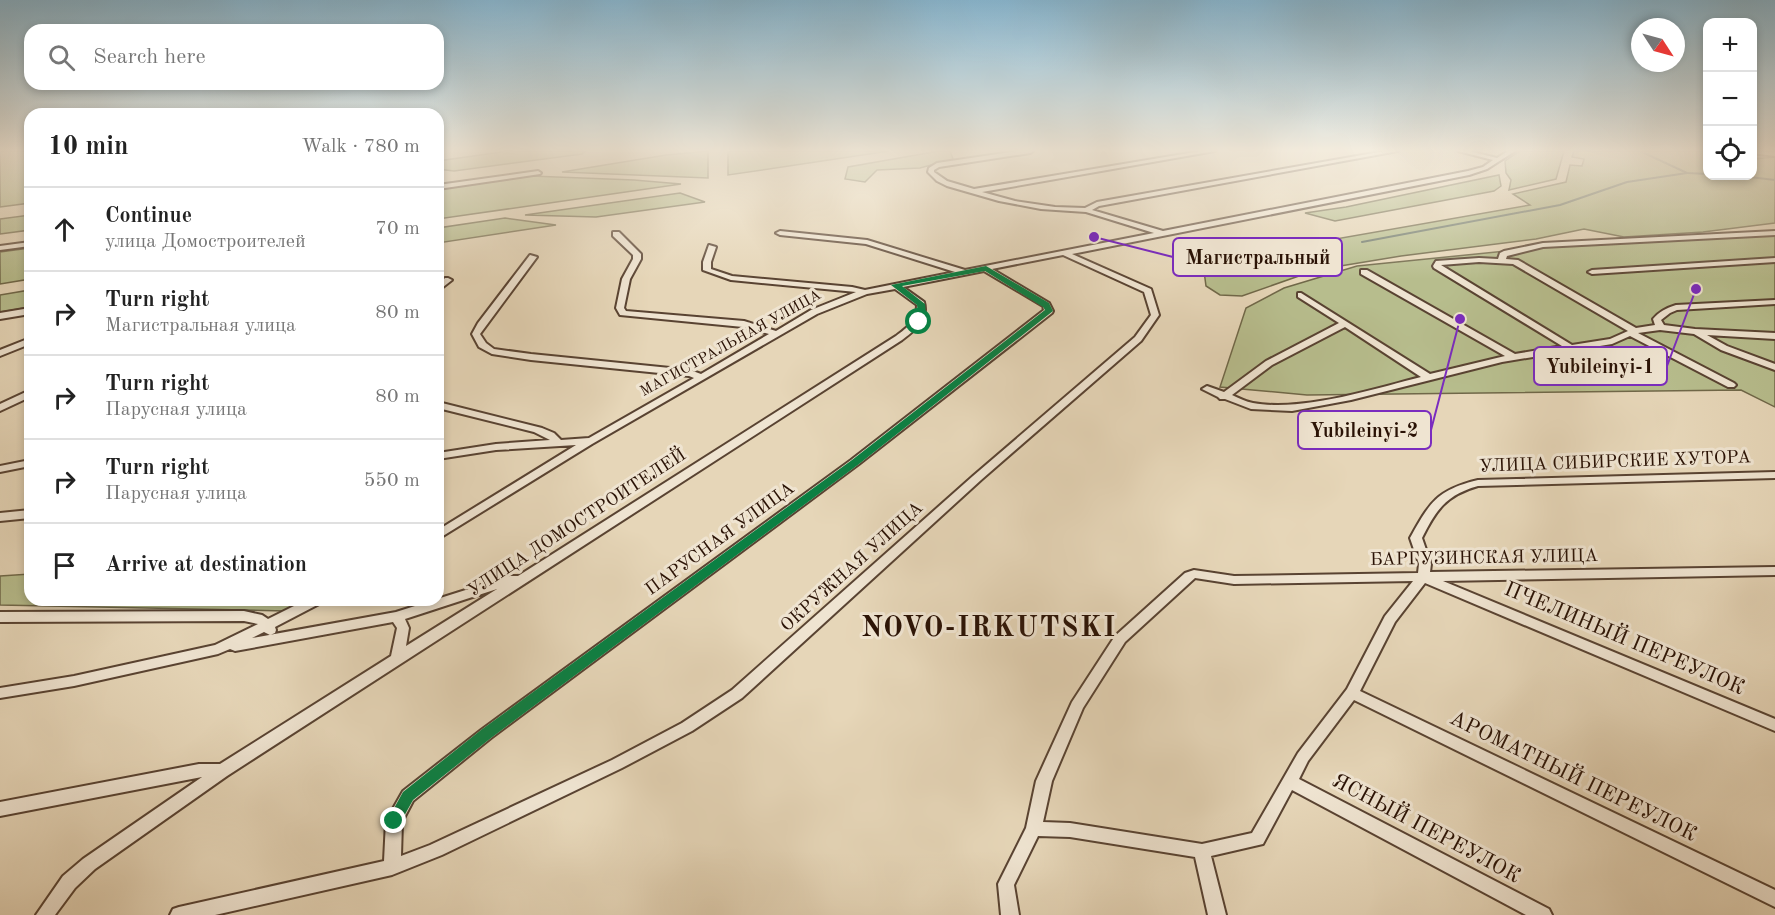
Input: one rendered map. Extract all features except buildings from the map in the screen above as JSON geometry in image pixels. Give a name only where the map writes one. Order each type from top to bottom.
[{"type":"street","points":[[983,194],[1037,209],[1086,210],[1165,234]]},
{"type":"street","points":[[1086,210],[1097,204],[1155,194]]},
{"type":"street","name":"МАГИСТРАЛЬНАЯ УЛИЦА","points":[[444,455],[496,447],[591,441],[838,301],[864,292],[1366,194]]},
{"type":"street","points":[[780,233],[867,242],[964,272]]},
{"type":"street","points":[[1502,260],[1506,253],[1543,245],[1775,233]]},
{"type":"street","points":[[616,234],[637,255],[626,279],[620,308],[623,313],[744,324],[778,334]]},
{"type":"street","points":[[0,248],[24,245]]},
{"type":"street","points":[[712,247],[707,270],[717,274],[731,278],[864,292]]},
{"type":"street","name":"ОКРУЖНАЯ УЛИЦА","points":[[392,867],[436,850],[617,764],[687,727],[737,694],[977,478],[1138,339],[1155,315],[1148,291],[1064,253]]},
{"type":"street","points":[[533,257],[481,325],[476,334],[482,345],[492,351],[531,357],[690,373],[701,377]]},
{"type":"street","points":[[1592,272],[1775,260]]},
{"type":"street","points":[[1571,348],[1437,266],[1439,263],[1459,261],[1515,262],[1633,332],[1731,386]]},
{"type":"street","name":"ПАРУСНАЯ УЛИЦА","points":[[392,867],[394,821],[408,796],[486,734],[855,462],[1049,311],[1046,305],[986,269]]},
{"type":"street","points":[[1364,272],[1514,357]]},
{"type":"street","points":[[444,284],[448,280]]},
{"type":"street","name":"УЛИЦА ДОМОСТРОИТЕЛЕЙ","points":[[45,915],[69,882],[89,864],[222,771],[899,338],[919,322],[922,315],[921,304],[895,285]]},
{"type":"street","points":[[1301,295],[1428,377]]},
{"type":"street","points":[[1660,327],[1657,319],[1667,311],[1676,309],[1775,302]]},
{"type":"street","points":[[0,316],[24,312]]},
{"type":"street","points":[[1223,396],[1269,363],[1344,324]]},
{"type":"street","points":[[1207,389],[1251,406],[1292,408],[1351,397],[1514,357],[1612,341],[1633,332],[1660,327],[1695,332],[1775,336]]},
{"type":"street","points":[[1695,332],[1725,348],[1775,367]]},
{"type":"street","points":[[0,353],[24,343]]},
{"type":"street","points":[[0,408],[24,396]]},
{"type":"street","points":[[444,406],[538,430],[550,435],[559,443]]},
{"type":"street","points":[[444,530],[591,441]]},
{"type":"street","points":[[0,469],[24,464]]},
{"type":"street","name":"УЛИЦА СИБИРСКИЕ ХУТОРА","points":[[1423,577],[1425,564],[1416,538],[1431,509],[1442,496],[1460,487],[1478,483],[1775,475]]},
{"type":"street","points":[[0,517],[24,515]]},
{"type":"street","name":"БАРГУЗИНСКАЯ УЛИЦА","points":[[1034,829],[1044,781],[1077,706],[1120,639],[1171,591],[1194,574],[1234,580],[1775,571]]},
{"type":"street","points":[[444,602],[529,574]]},
{"type":"street","points":[[1010,915],[1006,884],[1034,829],[1070,830],[1202,850],[1257,839],[1303,757],[1352,693],[1390,619],[1423,577]]},
{"type":"street","name":"ПЧЕЛИНЫЙ ПЕРЕУЛОК","points":[[1423,577],[1775,725]]},
{"type":"street","points":[[271,632],[308,606]]},
{"type":"street","points":[[0,693],[74,681],[218,649],[271,632],[397,617],[431,606]]},
{"type":"street","points":[[0,617],[244,616],[262,620],[271,632]]},
{"type":"street","points":[[396,660],[403,628],[397,617]]},
{"type":"street","name":"АРОМАТНЫЙ ПЕРЕУЛОК","points":[[1352,693],[1775,899]]},
{"type":"street","points":[[0,809],[199,770],[222,771]]},
{"type":"street","name":"ЯСНЫЙ ПЕРЕУЛОК","points":[[1289,782],[1543,915]]},
{"type":"street","points":[[1202,850],[1217,915]]},
{"type":"street","points":[[179,915],[392,867]]},
{"type":"green space","points":[[0,194],[24,194],[24,204],[0,207]]},
{"type":"green space","points":[[444,194],[614,194],[444,218]]},
{"type":"green space","points":[[675,194],[682,194],[705,202],[596,217],[525,215]]},
{"type":"green space","points":[[1410,194],[1480,194],[1335,221],[1305,213]]},
{"type":"green space","points":[[1513,194],[1775,194],[1775,223],[1703,232],[1624,237],[1584,229],[1536,239],[1401,256],[1316,270],[1242,296],[1220,295],[1206,286],[1204,271],[1216,260],[1530,205]]},
{"type":"green space","points":[[24,216],[24,231],[0,234],[0,219]]},
{"type":"green space","points":[[505,218],[556,225],[444,242],[444,227]]},
{"type":"green space","points":[[1775,234],[1775,407],[1741,390],[1307,395],[1220,387],[1246,308],[1284,288],[1357,266],[1536,248]]},
{"type":"green space","points":[[24,249],[24,280],[0,284],[0,252]]},
{"type":"green space","points":[[24,291],[24,308],[0,312],[0,295]]},
{"type":"green space","points":[[24,574],[24,606],[0,605],[0,576]]},
{"type":"green space","points":[[48,606],[296,606],[286,611]]},
{"type":"waterway","points":[[1362,242],[1560,205],[1593,194]]},
{"type":"place","name":"Магистральный","points":[[1094,237]]},
{"type":"place","name":"Yubileinyi-1","points":[[1696,289]]},
{"type":"place","name":"Yubileinyi-2","points":[[1460,319]]},
{"type":"district","name":"NOVO-IRKUTSKI","points":[[989,629]]},
{"type":"route","points":[[394,821],[408,796],[486,734],[855,462],[1037,322],[1049,311],[1049,308],[986,269],[895,285],[921,304],[922,315],[919,322]]}]
